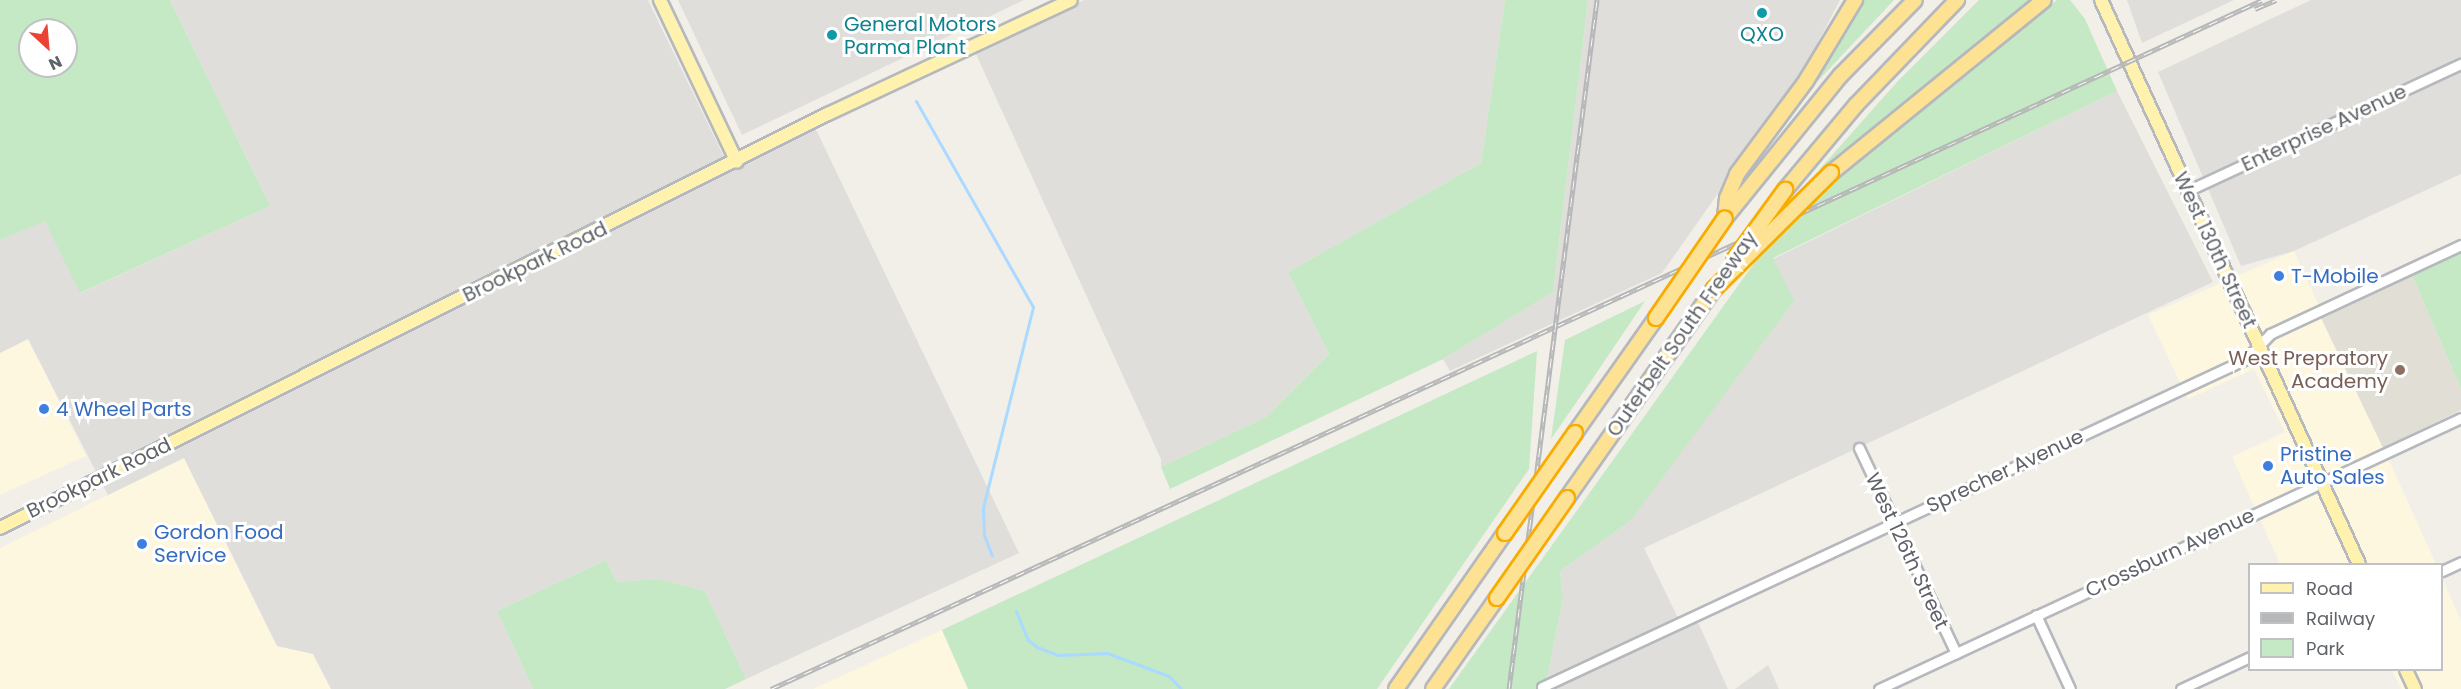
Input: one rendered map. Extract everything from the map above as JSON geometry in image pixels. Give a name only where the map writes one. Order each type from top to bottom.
[{"type":"highway","points":[[1725,218],[1727,198],[1737,174],[1806,81],[1855,0]]},
{"type":"highway","name":"Outerbelt South Freeway","points":[[1396,689],[1725,218],[1841,75],[1914,0]]},
{"type":"highway","name":"Outerbelt South Freeway","points":[[1433,689],[1785,190],[1864,96],[1957,0]]},
{"type":"highway","points":[[1712,291],[1831,173],[2044,0]]},
{"type":"main road","points":[[660,0],[737,162]]},
{"type":"main road","name":"Brookpark Road","points":[[0,528],[737,162],[828,114],[1071,0]]},
{"type":"main road","name":"West 130th Street","points":[[2101,0],[2359,563]]},
{"type":"main road","points":[[2407,671],[2415,689]]},
{"type":"street","name":"Enterprise Avenue","points":[[2187,191],[2461,64]]},
{"type":"street","name":"Sprecher Avenue","points":[[1542,687],[2246,358],[2270,334],[2461,245]]},
{"type":"street","name":"Crossburn Avenue","points":[[1879,689],[2461,418]]},
{"type":"street","name":"West 126th Street","points":[[1859,448],[1956,653]]},
{"type":"street","points":[[2443,571],[2461,562]]},
{"type":"street","points":[[2036,615],[2070,689]]},
{"type":"street","points":[[2181,689],[2248,658]]},
{"type":"shaded area","points":[[170,0],[648,0],[725,159],[810,117],[1019,553],[746,679],[705,591],[660,579],[617,582],[606,560],[497,611],[533,689],[331,689],[313,654],[277,646],[184,458],[108,495],[28,339],[0,353],[0,240],[45,220],[81,293],[270,206]]},
{"type":"shaded area","points":[[678,0],[1024,0],[742,135]]},
{"type":"shaded area","points":[[1084,0],[1505,0],[1481,163],[1288,272],[1329,354],[1266,417],[1161,467],[1161,459],[975,52]]},
{"type":"shaded area","points":[[1588,0],[1840,0],[1800,77],[1662,273],[1450,371],[1443,359],[1553,292]]},
{"type":"shaded area","points":[[2127,0],[2234,0],[2142,43]]},
{"type":"shaded area","points":[[2311,0],[2461,0],[2461,174],[2294,251],[2241,266],[2158,72]]},
{"type":"shaded area","points":[[2117,91],[2213,282],[1644,548],[1677,616],[1697,620],[1728,689],[1545,689],[1563,598],[1560,571],[1630,521],[1773,259]]},
{"type":"shaded area","points":[[2294,251],[2436,563],[2280,563],[2232,457],[2285,432],[2254,369],[2188,399],[2148,315]]},
{"type":"shaded area","name":"West Prepratory Academy","points":[[2412,275],[2461,389],[2461,410],[2383,448],[2321,318]]},
{"type":"shaded area","points":[[28,339],[86,456],[0,495],[0,353]]},
{"type":"shaded area","points":[[184,458],[277,646],[313,654],[331,689],[0,689],[0,548]]},
{"type":"shaded area","points":[[2443,580],[2461,621],[2461,689],[2401,689],[2392,671],[2443,671]]},
{"type":"shaded area","points":[[942,630],[968,689],[813,689]]},
{"type":"shaded area","points":[[1768,665],[1779,689],[1735,689]]},
{"type":"green space","points":[[0,0],[170,0],[270,206],[80,293],[45,221],[0,240]]},
{"type":"green space","points":[[1505,0],[1588,0],[1553,292],[1443,359],[1170,489],[1161,467],[1266,417],[1329,354],[1288,272],[1481,163]]},
{"type":"green space","points":[[1862,0],[1894,0],[1816,83],[1812,80]]},
{"type":"green space","points":[[1979,0],[2033,0],[1829,169],[1819,170],[1897,82]]},
{"type":"green space","points":[[2057,0],[2070,0],[2085,19],[2117,91],[1773,258],[1794,301],[1630,521],[1560,571],[1563,598],[1545,689],[1449,689],[1760,255],[1837,178]]},
{"type":"green space","points":[[2461,252],[2461,389],[2412,275]]},
{"type":"green space","points":[[1645,301],[1589,384],[1551,439],[1565,340]]},
{"type":"green space","points":[[1537,351],[1529,469],[1377,689],[968,689],[942,630]]},
{"type":"green space","points":[[606,560],[617,582],[660,579],[705,591],[746,679],[725,689],[533,689],[497,611]]},
{"type":"waterway","points":[[916,101],[1033,307],[983,508],[984,535],[992,556]]},
{"type":"waterway","points":[[1016,611],[1028,640],[1037,647],[1058,655],[1107,653],[1169,676],[1181,689]]},
{"type":"railway","points":[[1509,689],[1597,0]]},
{"type":"railway","points":[[771,689],[2262,0]]},
{"type":"railway","points":[[2255,9],[2276,0]]},
{"type":"place","name":"QXO","points":[[1762,13]]},
{"type":"place","name":"General Motors Parma Plant","points":[[832,35]]},
{"type":"place","name":"T-Mobile","points":[[2279,276]]},
{"type":"place","name":"West Prepratory Academy","points":[[2400,370]]},
{"type":"place","name":"4 Wheel Parts","points":[[44,409]]},
{"type":"place","name":"Pristine Auto Sales","points":[[2268,466]]},
{"type":"place","name":"Gordon Food Service","points":[[142,544]]}]
